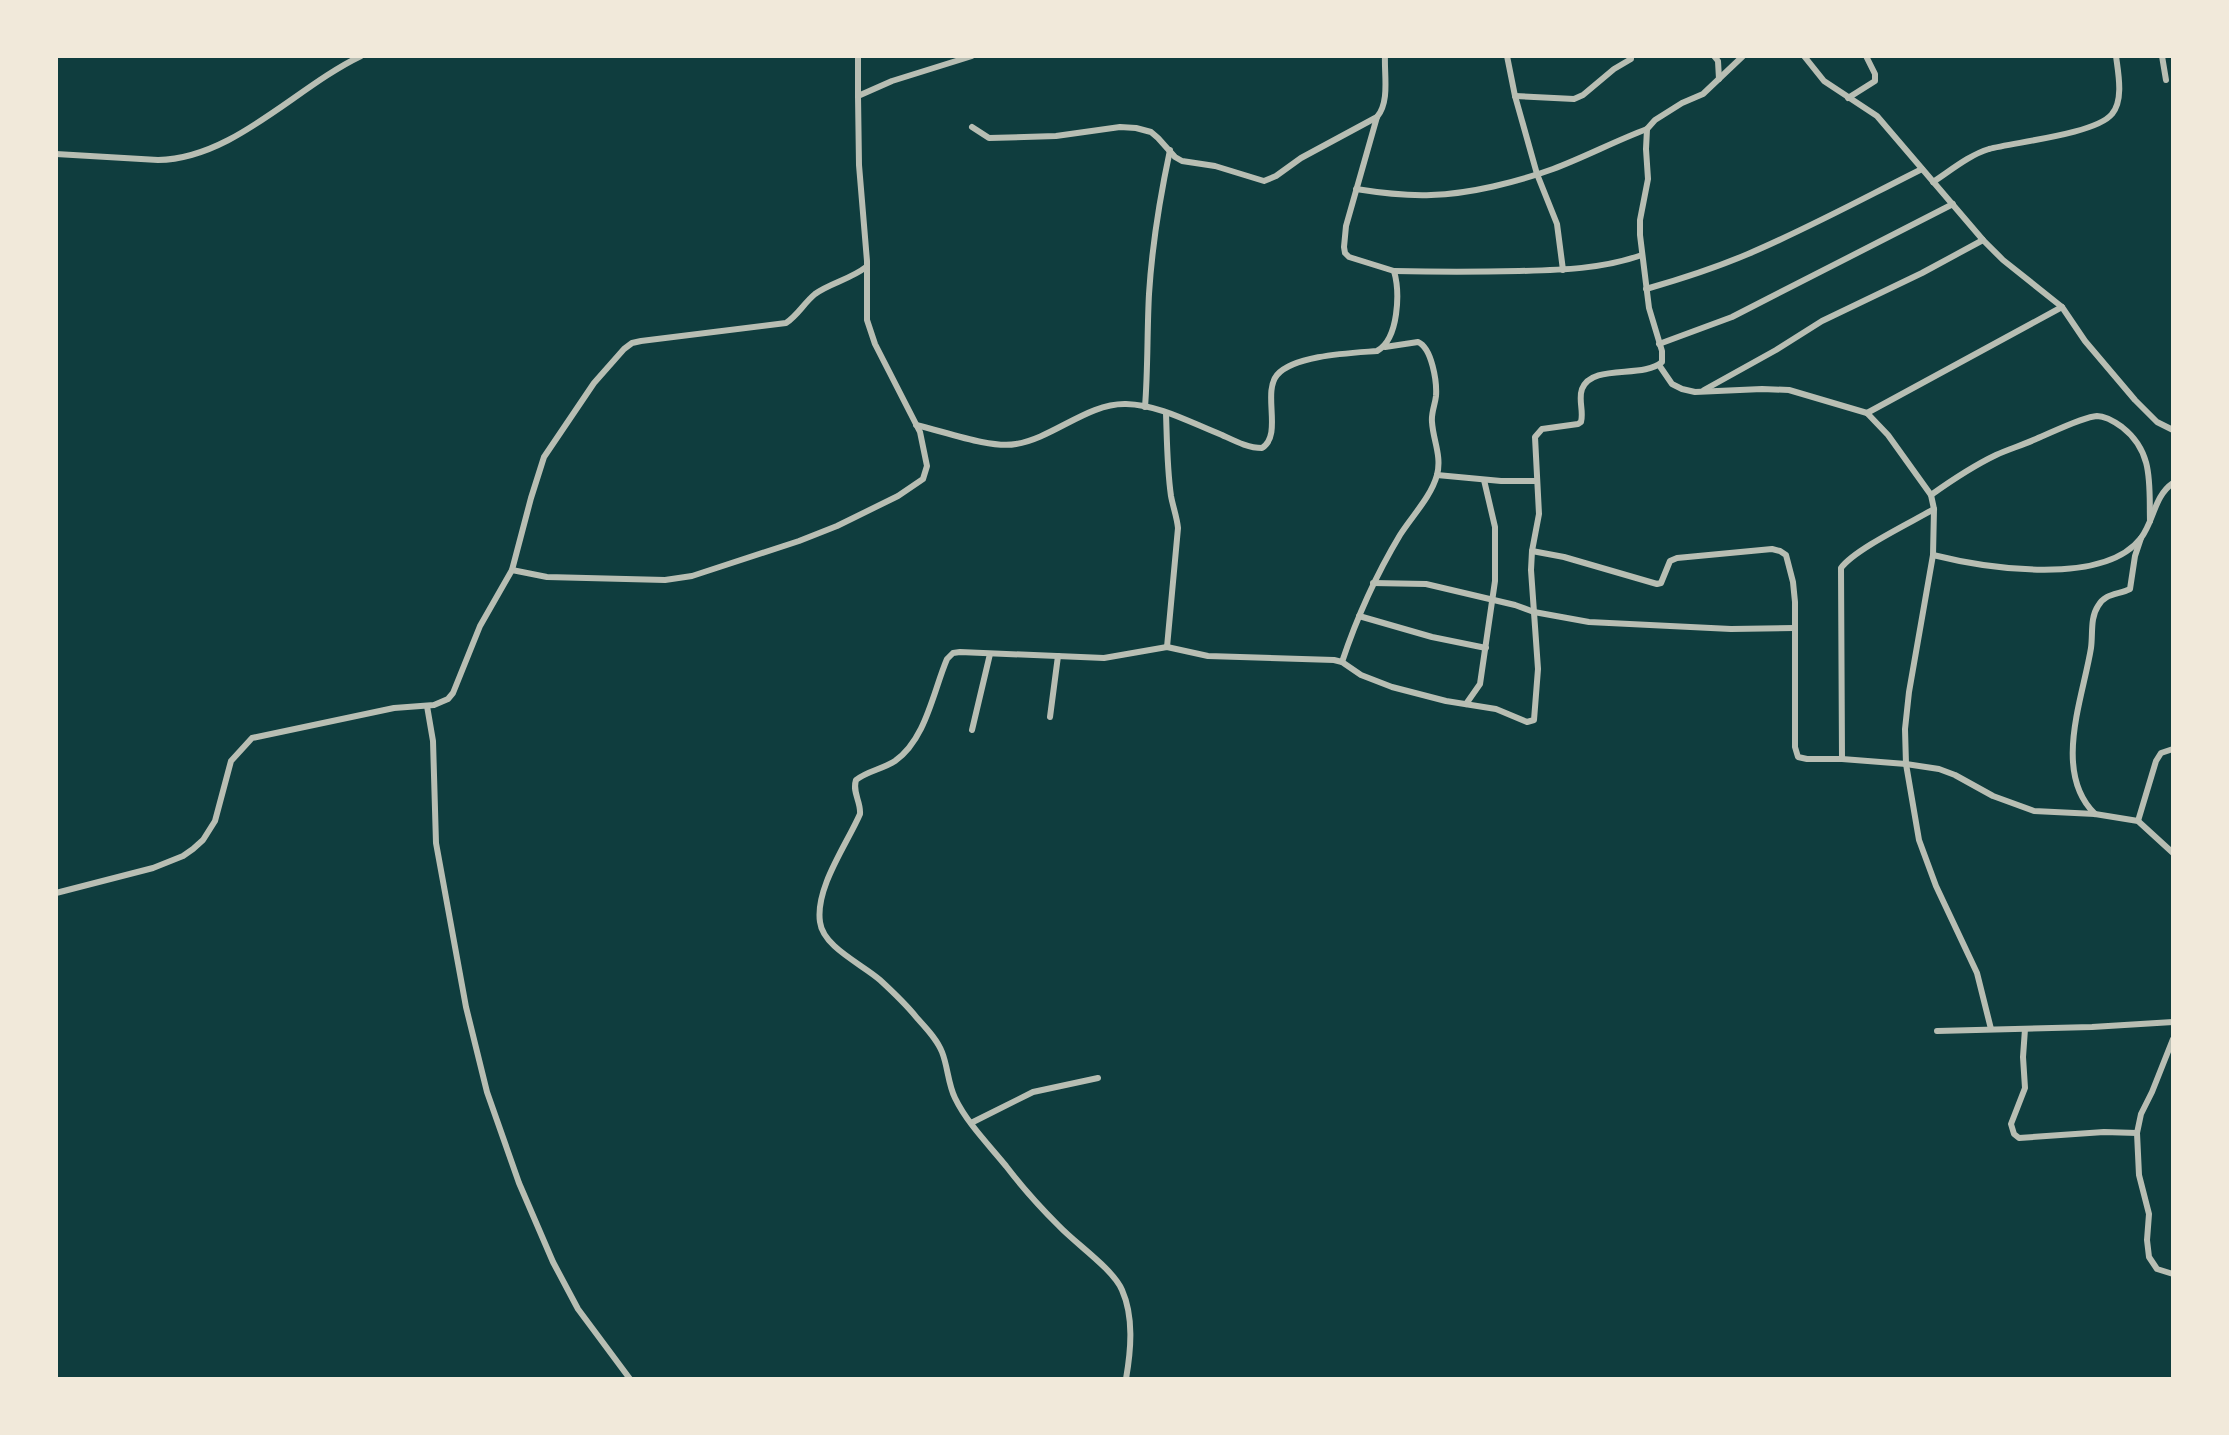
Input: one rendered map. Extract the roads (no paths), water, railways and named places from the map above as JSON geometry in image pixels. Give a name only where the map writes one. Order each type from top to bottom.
[{"type":"street","points":[[56,154],[158,160],[190,156],[236,136],[320,79],[361,56]]},
{"type":"street","points":[[512,570],[547,577],[665,580],[692,576],[837,526],[898,496],[923,479],[926,466],[916,425],[875,344],[867,320],[859,165],[858,56]]},
{"type":"street","points":[[859,96],[892,81],[972,56]]},
{"type":"street","points":[[1385,56],[1385,96],[1346,226],[1345,253],[1349,257],[1394,271],[1459,272],[1563,270],[1617,264],[1642,255]]},
{"type":"street","points":[[1507,56],[1515,96],[1537,174],[1557,224],[1563,270]]},
{"type":"street","points":[[1515,96],[1574,99],[1631,59],[1631,56]]},
{"type":"street","points":[[1714,56],[1718,61],[1719,79]]},
{"type":"street","points":[[1356,189],[1395,195],[1434,195],[1487,187],[1537,174],[1647,130],[1655,120],[1703,94],[1744,56]]},
{"type":"street","points":[[1804,56],[1824,81],[1877,116],[1983,240],[2003,260],[2062,307],[2085,341],[2129,394],[2157,422],[2173,430]]},
{"type":"street","points":[[1848,98],[1875,81],[1875,74],[1866,56]]},
{"type":"street","points":[[1933,182],[1987,150],[2095,125],[2113,114],[2118,102],[2116,56]]},
{"type":"street","points":[[2162,56],[2166,80]]},
{"type":"street","points":[[972,127],[989,138],[1056,136],[1112,128],[1136,128],[1151,132],[1182,162],[1216,166],[1264,181],[1377,117]]},
{"type":"street","points":[[1126,1379],[1130,1340],[1126,1302],[1113,1275],[1034,1200],[971,1123],[954,1096],[941,1050],[932,1036],[878,978],[831,944],[824,934],[820,923],[820,910],[831,870],[860,814],[855,795],[856,780],[893,763],[910,747],[927,714],[947,659],[953,653],[1117,657],[1167,647],[1208,656],[1342,662],[1375,681],[1432,697],[1496,709],[1527,722],[1534,720],[1538,670],[1531,570],[1539,514],[1535,437],[1542,429],[1581,422],[1581,390],[1589,379],[1653,368],[1660,365],[1663,358],[1649,307],[1642,255],[1640,220],[1648,179],[1647,130]]},
{"type":"street","points":[[1145,407],[1150,282],[1170,150]]},
{"type":"street","points":[[1646,289],[1748,254],[1922,169]]},
{"type":"street","points":[[1659,344],[1732,317],[1953,204]]},
{"type":"street","points":[[1703,391],[1822,321],[1983,240]]},
{"type":"street","points":[[56,892],[153,868],[193,849],[215,821],[231,761],[252,738],[394,708],[441,703],[453,693],[480,626],[512,570],[544,457],[594,383],[624,349],[641,341],[786,323],[816,294],[858,274],[866,267]]},
{"type":"street","points":[[1385,347],[1397,307],[1398,293],[1394,271]]},
{"type":"street","points":[[1867,413],[2062,307]]},
{"type":"street","points":[[916,425],[996,445],[1015,445],[1044,436],[1104,407],[1124,404],[1166,413],[1246,445],[1262,448],[1268,445],[1271,436],[1272,387],[1278,374],[1294,365],[1322,356],[1377,351],[1385,347],[1418,342],[1426,347],[1436,381],[1432,421],[1439,459],[1437,475],[1373,583],[1342,662]]},
{"type":"street","points":[[1660,365],[1672,384],[1682,389],[1789,390],[1867,413],[1888,435],[1931,495],[1934,509],[1933,555],[1909,692],[1905,729],[1906,764],[1919,840],[1936,886],[1977,973],[1991,1030]]},
{"type":"street","points":[[1166,413],[1167,460],[1171,498],[1177,513],[1178,528],[1167,647]]},
{"type":"street","points":[[1931,495],[1970,468],[1998,453],[2100,416],[2121,426],[2142,448],[2148,473],[2150,521]]},
{"type":"street","points":[[1437,475],[1484,480],[1536,481]]},
{"type":"street","points":[[1465,704],[1480,684],[1494,581],[1495,535],[1484,480]]},
{"type":"street","points":[[2095,814],[2082,800],[2073,751],[2078,705],[2091,649],[2092,623],[2096,609],[2107,596],[2127,590],[2132,585],[2135,556],[2141,538],[2160,496],[2173,483]]},
{"type":"street","points":[[1842,759],[1842,568],[1866,549],[1934,509]]},
{"type":"street","points":[[1933,555],[1989,566],[2075,568],[2116,558],[2141,538]]},
{"type":"street","points":[[1532,551],[1564,557],[1657,584],[1661,583],[1667,574],[1670,561],[1677,558],[1780,551],[1786,555],[1790,566],[1795,602],[1798,757],[1807,760],[1842,759],[1939,769],[1993,796],[2034,811],[2095,814],[2138,821],[2173,853]]},
{"type":"street","points":[[1373,583],[1426,584],[1534,612],[1589,622],[1731,629],[1794,628]]},
{"type":"street","points":[[1359,616],[1432,637],[1486,648]]},
{"type":"street","points":[[972,730],[990,654]]},
{"type":"street","points":[[1050,717],[1058,656]]},
{"type":"street","points":[[427,706],[433,741],[438,855],[466,1007],[487,1092],[519,1184],[552,1262],[578,1309],[630,1379]]},
{"type":"street","points":[[2138,821],[2156,761],[2161,753],[2173,749]]},
{"type":"street","points":[[1937,1031],[2131,1026],[2173,1022]]},
{"type":"street","points":[[2025,1029],[2025,1088],[2011,1124],[2015,1136],[2035,1138],[2104,1132],[2137,1133]]},
{"type":"street","points":[[2173,1039],[2141,1114],[2137,1133],[2138,1175],[2149,1214],[2149,1257],[2157,1269],[2173,1274]]},
{"type":"street","points":[[971,1123],[1033,1092],[1098,1078]]}]
